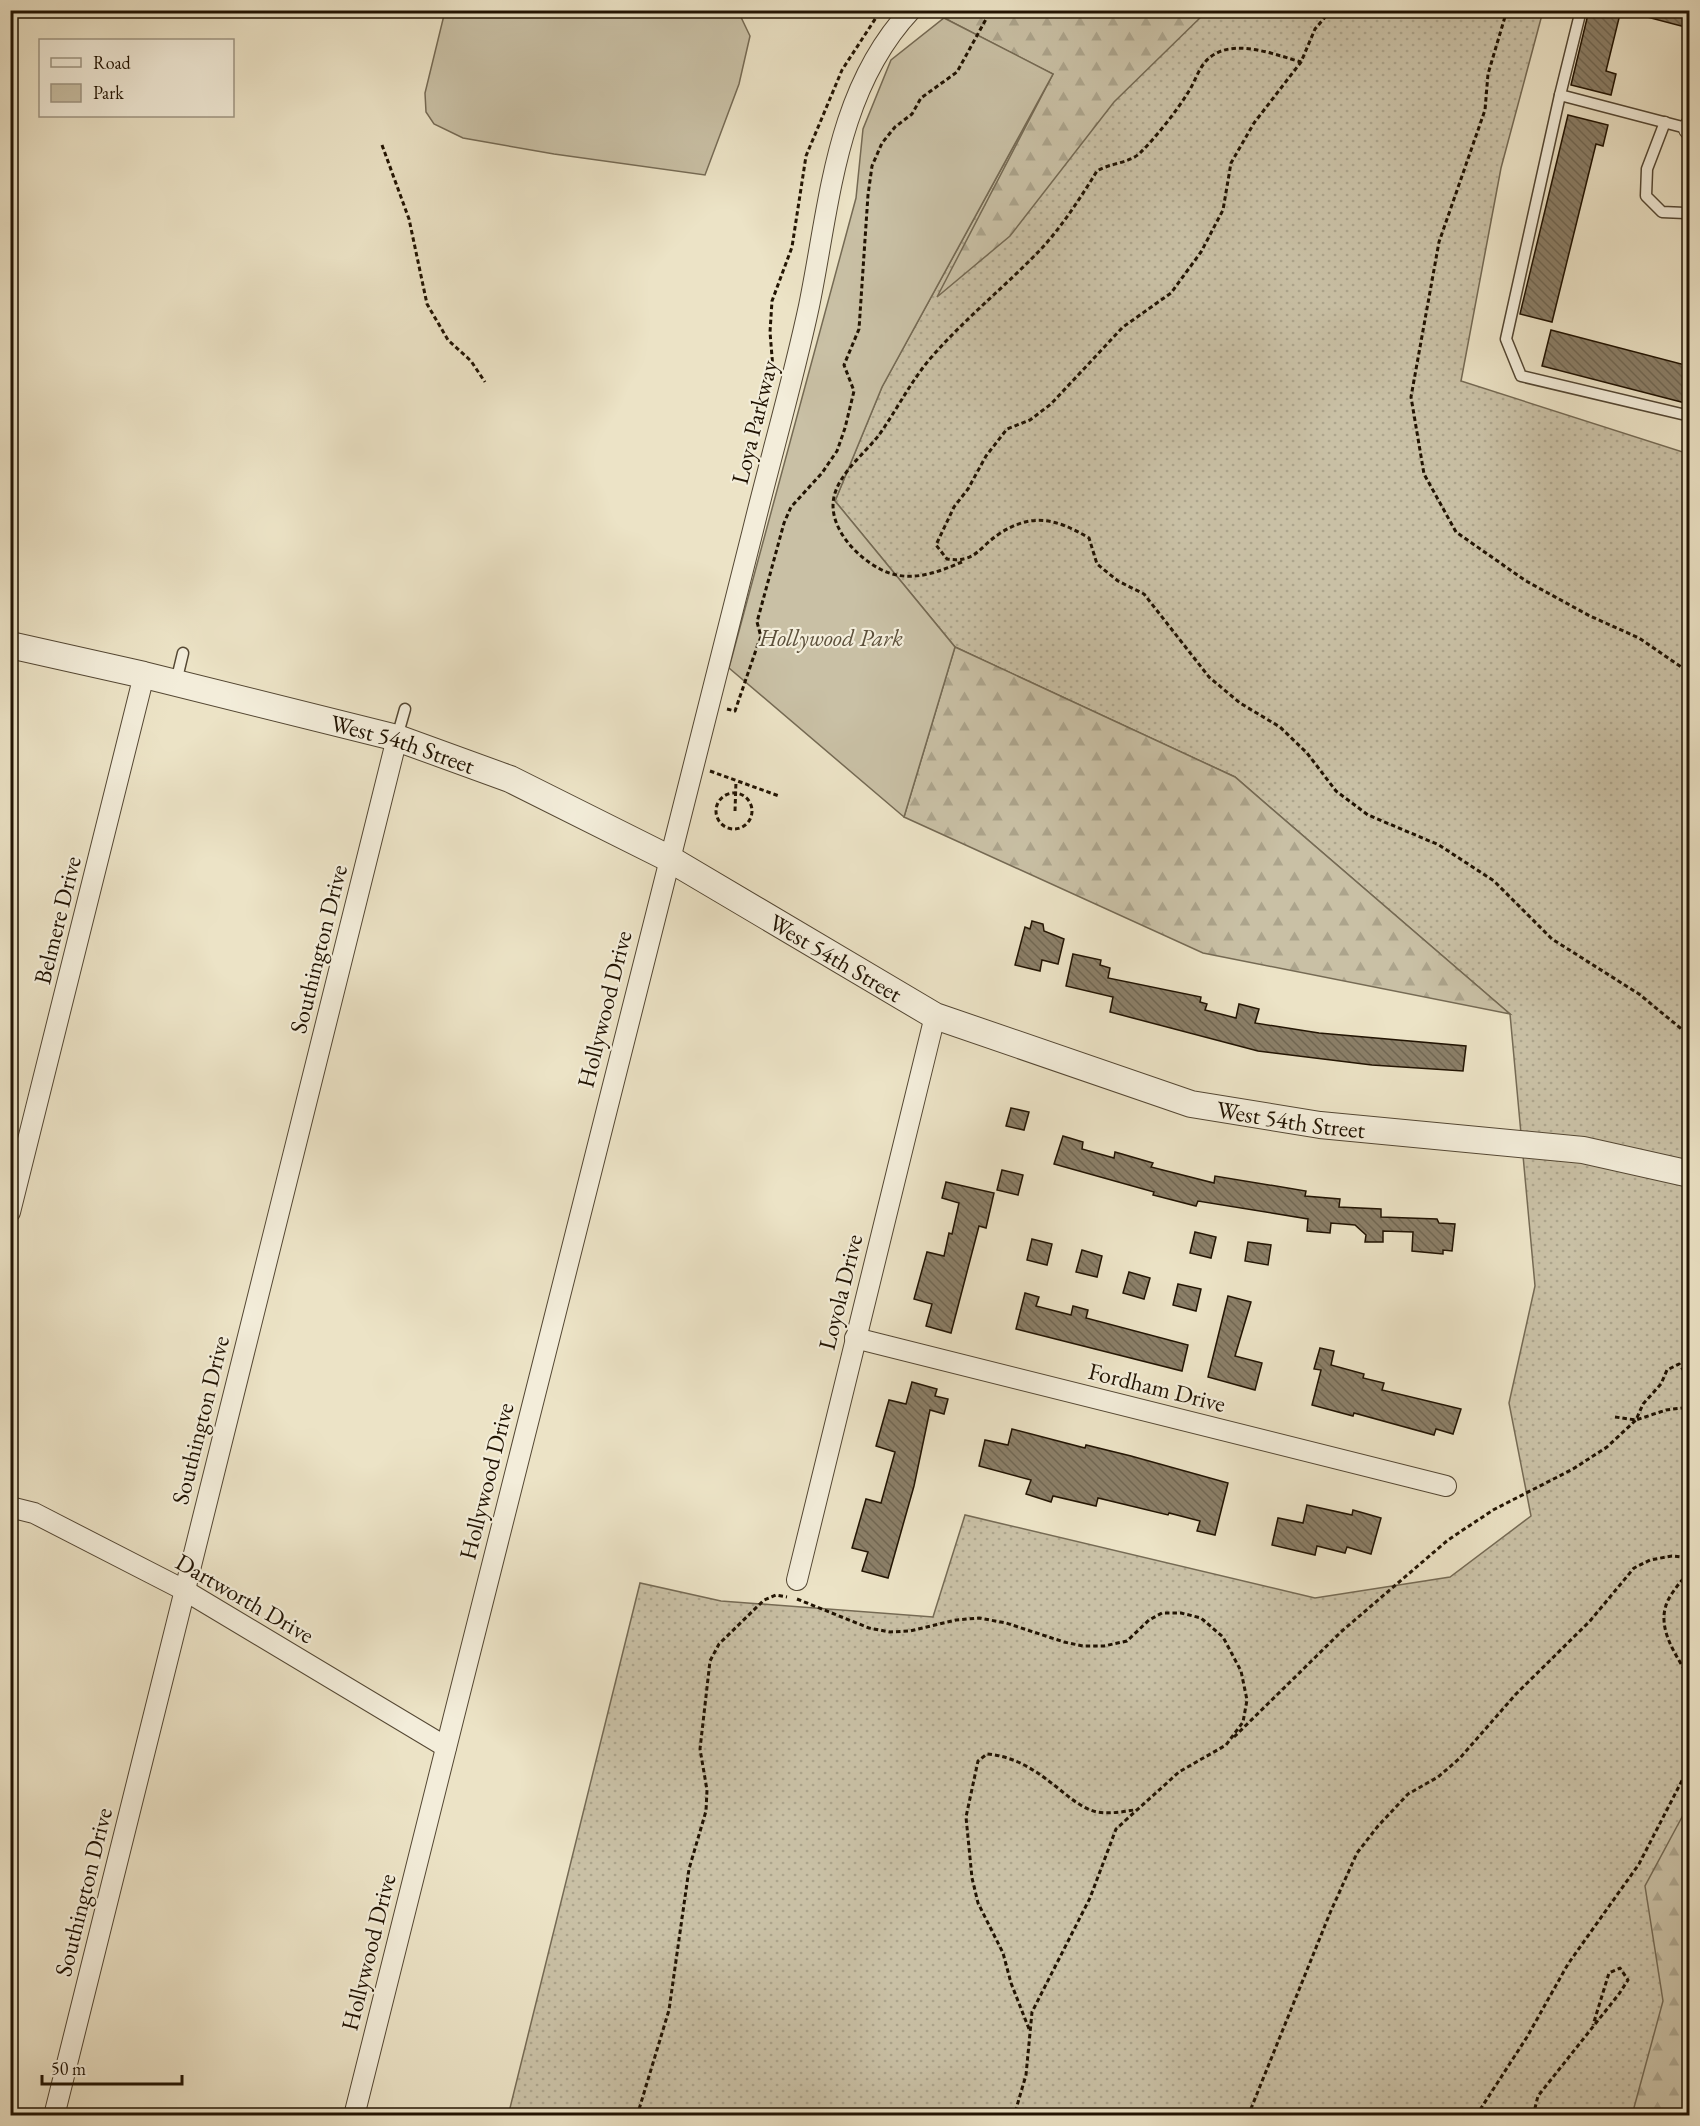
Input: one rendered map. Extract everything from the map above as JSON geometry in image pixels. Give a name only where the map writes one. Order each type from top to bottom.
[{"type":"street","name":"Loya Parkway","points":[[668,858],[786,399],[808,308],[846,123],[868,70],[883,44],[911,10]]},
{"type":"street","name":"West 54th Street","points":[[10,645],[176,682],[397,738],[510,779],[668,858],[935,1016],[1191,1104],[1320,1125],[1583,1150],[1689,1174]]},
{"type":"street","name":"Belmere Drive","points":[[10,1212],[144,675]]},
{"type":"street","name":"Southington Drive","points":[[54,2115],[397,738]]},
{"type":"street","name":"Hollywood Drive","points":[[354,2115],[668,858]]},
{"type":"street","name":"Loyola Drive","points":[[797,1580],[935,1016]]},
{"type":"street","name":"Fordham Drive","points":[[855,1338],[1446,1486]]},
{"type":"street","name":"Dartworth Drive","points":[[10,1507],[34,1513],[184,1590],[446,1747]]},
{"type":"lane","points":[[1581,10],[1506,339],[1521,376],[1689,416]]},
{"type":"lane","points":[[1560,95],[1689,128]]},
{"type":"lane","points":[[1665,122],[1647,169],[1646,196],[1662,212],[1685,213],[1689,209]]},
{"type":"lane","points":[[176,682],[183,653]]},
{"type":"lane","points":[[397,738],[405,709]]},
{"type":"path","points":[[786,399],[774,384],[770,316],[772,301],[792,247],[806,156],[842,70],[881,10]]},
{"type":"path","points":[[735,711],[760,637],[758,622],[784,523],[791,507],[822,473],[837,451],[848,418],[854,391],[844,365],[859,328],[865,226],[872,166],[882,143],[895,127],[912,114],[921,98],[957,72],[990,10]]},
{"type":"path","points":[[963,561],[947,559],[936,545],[941,529],[986,456],[1007,429],[1030,420],[1051,404],[1123,327],[1171,293],[1201,252],[1223,210],[1231,163],[1254,123],[1301,62],[1315,30],[1331,10]]},
{"type":"path","points":[[1507,10],[1488,74],[1485,110],[1439,242],[1411,397],[1424,474],[1456,532],[1526,581],[1590,616],[1639,638],[1689,673]]},
{"type":"path","points":[[1301,62],[1273,53],[1239,49],[1216,53],[1200,68],[1189,90],[1139,155],[1109,164],[1097,171],[1041,249],[986,300],[929,360],[879,435],[839,483],[834,495],[834,515],[855,552],[869,563],[884,571],[925,577],[981,552],[998,534],[1032,519],[1063,523],[1089,538],[1097,564],[1118,581],[1144,594],[1209,677],[1240,703],[1280,727],[1307,753],[1336,791],[1368,816],[1439,845],[1494,881],[1552,939],[1639,994],[1689,1036]]},
{"type":"path","points":[[382,145],[409,219],[427,304],[448,340],[471,361],[485,382]]},
{"type":"path","points":[[721,774],[778,796]]},
{"type":"path","points":[[735,780],[735,811]]},
{"type":"path","points":[[727,793],[735,793],[742,793],[752,803],[752,818],[742,828],[727,828],[716,818],[717,803],[727,793]]},
{"type":"path","points":[[1014,2115],[1026,2074],[1032,2012],[1090,1898],[1116,1829],[1179,1772],[1226,1745],[1342,1631],[1448,1540],[1493,1510],[1573,1469],[1607,1447],[1636,1420],[1643,1404],[1661,1384],[1667,1370],[1679,1364],[1687,1376],[1689,1389]]},
{"type":"path","points":[[1615,1417],[1636,1420],[1666,1410],[1689,1407]]},
{"type":"path","points":[[1248,2115],[1334,1903],[1357,1853],[1378,1826],[1408,1794],[1438,1777],[1460,1758],[1516,1694],[1590,1621],[1634,1568],[1650,1560],[1672,1556],[1689,1558]]},
{"type":"path","points":[[1689,1575],[1684,1577],[1670,1596],[1662,1617],[1665,1634],[1689,1679]]},
{"type":"path","points":[[637,2115],[669,2010],[689,1869],[706,1811],[707,1790],[700,1749],[710,1661],[718,1644],[764,1600],[776,1595],[794,1598],[869,1628],[890,1632],[979,1618],[1006,1623],[1083,1646],[1104,1646],[1127,1641],[1149,1620],[1162,1613],[1181,1613],[1200,1618],[1223,1637],[1241,1671],[1247,1700],[1243,1722],[1226,1745]]},
{"type":"path","points":[[1029,2030],[1011,1983],[1003,1953],[978,1903],[972,1878],[966,1817],[978,1761],[987,1754],[1004,1755],[1028,1767],[1073,1800],[1095,1812],[1118,1813],[1135,1810]]},
{"type":"path","points":[[1476,2115],[1527,2037],[1568,1964],[1639,1864],[1689,1765]]},
{"type":"path","points":[[1533,2115],[1538,2096],[1620,1994],[1628,1980],[1620,1968],[1609,1973],[1593,2025]]},
{"type":"green space","points":[[960,10],[1207,11],[1114,102],[1010,236],[937,297],[1053,74],[944,18]]},
{"type":"green space","points":[[445,11],[738,11],[750,36],[739,84],[705,175],[554,154],[463,138],[434,124],[426,112],[425,93]]},
{"type":"green space","points":[[1128,11],[1543,11],[1501,168],[1461,381],[1689,454],[1689,2115],[508,2116],[640,1583],[721,1601],[933,1617],[965,1515],[1315,1598],[1450,1577],[1531,1516],[1509,1403],[1535,1286],[1510,1014],[1235,777],[955,647],[835,501],[882,387],[1053,74]]},
{"type":"green space","name":"Hollywood Park","points":[[944,18],[1053,74],[882,387],[835,501],[955,647],[904,817],[729,668],[856,198],[863,129],[891,60]]},
{"type":"green space","points":[[955,647],[1235,777],[1510,1014],[1203,953],[904,817]]},
{"type":"green space","points":[[1689,1804],[1689,2115],[1632,2115],[1663,2001],[1645,1886]]},
{"type":"building","points":[[1589,10],[1621,10],[1606,71],[1616,74],[1611,95],[1571,85]]},
{"type":"building","points":[[1643,10],[1689,10],[1689,28],[1643,16]]},
{"type":"building","points":[[1568,115],[1608,125],[1603,146],[1596,144],[1552,322],[1520,314]]},
{"type":"building","points":[[1551,330],[1689,366],[1689,404],[1542,366]]},
{"type":"building","points":[[1032,921],[1043,924],[1044,931],[1064,939],[1058,964],[1042,960],[1040,971],[1015,965],[1025,927],[1030,929]]},
{"type":"building","points":[[1073,954],[1101,960],[1100,965],[1110,968],[1108,978],[1201,997],[1200,1002],[1207,1004],[1205,1010],[1236,1018],[1239,1004],[1259,1009],[1255,1023],[1319,1033],[1466,1046],[1463,1071],[1372,1065],[1258,1051],[1110,1012],[1113,997],[1066,986]]},
{"type":"building","points":[[1011,1108],[1029,1112],[1024,1130],[1006,1126]]},
{"type":"building","points":[[1063,1136],[1083,1142],[1082,1149],[1114,1158],[1115,1152],[1153,1163],[1151,1167],[1214,1183],[1215,1176],[1306,1191],[1305,1196],[1340,1199],[1339,1207],[1381,1209],[1381,1217],[1437,1219],[1439,1223],[1455,1224],[1452,1251],[1443,1250],[1443,1254],[1412,1251],[1413,1232],[1383,1231],[1383,1242],[1365,1242],[1366,1235],[1355,1225],[1331,1223],[1330,1233],[1307,1231],[1308,1219],[1198,1201],[1196,1206],[1153,1195],[1154,1192],[1054,1164]]},
{"type":"building","points":[[1002,1170],[1023,1175],[1018,1195],[997,1190]]},
{"type":"building","points":[[946,1182],[994,1193],[986,1228],[979,1226],[951,1333],[926,1326],[932,1304],[914,1299],[927,1252],[944,1256],[949,1233],[952,1234],[959,1203],[942,1198]]},
{"type":"building","points":[[1195,1232],[1216,1237],[1211,1258],[1190,1253]]},
{"type":"building","points":[[1032,1239],[1052,1244],[1047,1265],[1027,1260]]},
{"type":"building","points":[[1248,1242],[1271,1245],[1268,1265],[1245,1261]]},
{"type":"building","points":[[1082,1250],[1102,1256],[1097,1277],[1076,1272]]},
{"type":"building","points":[[1129,1272],[1150,1278],[1144,1299],[1123,1293]]},
{"type":"building","points":[[1178,1284],[1201,1289],[1196,1311],[1173,1305]]},
{"type":"building","points":[[1025,1293],[1039,1297],[1036,1306],[1071,1315],[1073,1306],[1088,1310],[1086,1318],[1188,1345],[1182,1371],[1016,1329]]},
{"type":"building","points":[[1228,1296],[1251,1302],[1235,1356],[1262,1363],[1255,1390],[1208,1377]]},
{"type":"building","points":[[1320,1348],[1334,1351],[1331,1365],[1364,1374],[1363,1378],[1384,1383],[1382,1390],[1461,1409],[1453,1434],[1436,1429],[1434,1435],[1354,1413],[1353,1416],[1312,1405],[1321,1370],[1314,1369]]},
{"type":"building","points":[[912,1382],[937,1389],[935,1396],[948,1399],[944,1414],[930,1410],[914,1486],[888,1578],[862,1571],[868,1552],[852,1548],[866,1499],[881,1503],[895,1452],[876,1446],[889,1400],[906,1404]]},
{"type":"building","points":[[1012,1429],[1085,1448],[1086,1445],[1131,1456],[1228,1483],[1215,1535],[1197,1531],[1200,1521],[1169,1513],[1168,1515],[1098,1498],[1096,1506],[1053,1496],[1051,1502],[1026,1494],[1031,1480],[979,1466],[985,1440],[1008,1445]]},
{"type":"building","points":[[1307,1505],[1352,1515],[1353,1510],[1381,1518],[1371,1554],[1347,1547],[1345,1553],[1317,1546],[1315,1555],[1272,1545],[1278,1518],[1303,1523]]}]
